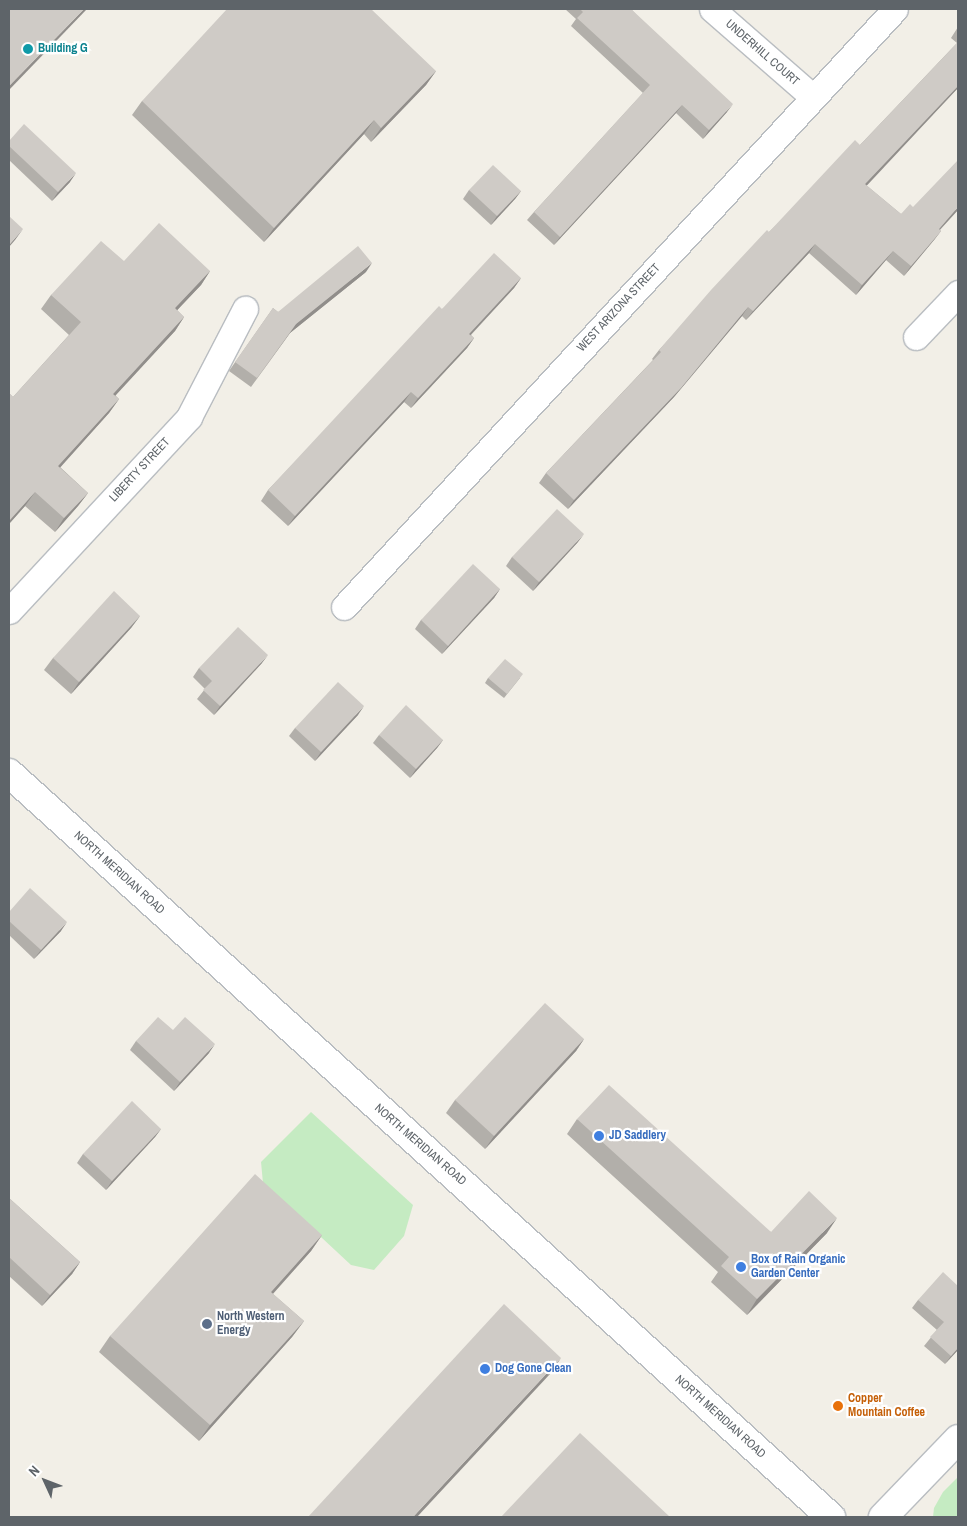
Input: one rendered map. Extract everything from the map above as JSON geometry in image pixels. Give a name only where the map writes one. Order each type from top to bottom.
[{"type":"main road","name":"NORTH MERIDIAN ROAD","points":[[9,773],[831,1517]]},
{"type":"main road","points":[[883,1517],[958,1439]]},
{"type":"street","name":"UNDERHILL COURT","points":[[712,9],[812,97]]},
{"type":"street","name":"WEST ARIZONA STREET","points":[[344,607],[894,9]]},
{"type":"street","points":[[916,337],[958,293]]},
{"type":"street","name":"LIBERTY STREET","points":[[9,612],[189,417],[245,309]]},
{"type":"green space","points":[[311,1112],[413,1205],[404,1236],[374,1270],[351,1265],[263,1183],[261,1162]]},
{"type":"green space","points":[[958,1477],[958,1517],[933,1517],[934,1508],[943,1492]]},
{"type":"building","name":"Building G","points":[[9,9],[84,9],[9,86]]},
{"type":"building","points":[[227,9],[371,9],[436,71],[381,128],[374,120],[274,228],[142,101]]},
{"type":"building","points":[[580,9],[631,9],[733,104],[709,130],[682,105],[560,237],[534,212],[650,85],[577,18],[583,12]]},
{"type":"building","points":[[958,42],[958,86],[865,184],[901,214],[910,204],[913,207],[958,160],[958,207],[939,229],[941,231],[911,266],[893,251],[862,285],[815,244],[753,311],[748,307],[681,388],[574,500],[546,473],[661,352],[659,350],[711,290],[767,230],[769,232],[855,140],[860,145]]},
{"type":"building","points":[[24,124],[76,173],[58,192],[9,146],[9,141]]},
{"type":"building","points":[[493,165],[521,191],[497,216],[469,190]]},
{"type":"building","points":[[9,216],[23,229],[9,245]]},
{"type":"building","points":[[159,223],[210,271],[175,308],[184,317],[113,394],[119,399],[58,466],[88,493],[64,518],[35,492],[9,521],[9,393],[13,397],[81,322],[51,295],[101,241],[124,261]]},
{"type":"building","points":[[358,246],[372,263],[296,324],[257,378],[235,362],[273,308],[278,312]]},
{"type":"building","points":[[494,253],[521,278],[469,334],[474,338],[418,398],[411,392],[295,516],[268,490],[439,306],[442,309]]},
{"type":"building","points":[[557,509],[584,534],[539,582],[512,557]]},
{"type":"building","points":[[473,564],[500,589],[448,646],[421,620]]},
{"type":"building","points":[[114,591],[140,616],[79,682],[53,658]]},
{"type":"building","points":[[238,627],[268,655],[220,706],[203,690],[212,681],[199,668]]},
{"type":"building","points":[[505,659],[523,674],[507,694],[488,678]]},
{"type":"building","points":[[338,682],[364,706],[321,752],[295,728]]},
{"type":"building","points":[[406,705],[443,740],[416,769],[379,735]]},
{"type":"building","points":[[30,888],[67,922],[41,950],[9,921],[9,912]]},
{"type":"building","points":[[545,1003],[584,1039],[494,1136],[455,1100]]},
{"type":"building","points":[[158,1017],[173,1030],[185,1017],[215,1044],[180,1082],[136,1041]]},
{"type":"building","points":[[609,1085],[771,1232],[809,1191],[837,1218],[757,1299],[721,1266],[729,1257],[577,1119]]},
{"type":"building","points":[[132,1101],[161,1129],[112,1181],[83,1154]]},
{"type":"building","points":[[255,1174],[322,1235],[271,1292],[304,1321],[210,1425],[110,1336]]},
{"type":"building","points":[[9,1198],[80,1262],[50,1295],[9,1257]]},
{"type":"building","points":[[943,1272],[958,1286],[958,1348],[951,1356],[930,1337],[944,1322],[918,1300]]},
{"type":"building","points":[[504,1304],[561,1358],[413,1517],[308,1517]]},
{"type":"building","points":[[580,1433],[670,1517],[501,1517]]},
{"type":"place","name":"Building G","points":[[28,49]]},
{"type":"place","name":"JD Saddlery","points":[[599,1136]]},
{"type":"place","name":"Box of Rain Organic Garden Center","points":[[741,1267]]},
{"type":"place","name":"North Western Energy","points":[[207,1324]]},
{"type":"place","name":"Dog Gone Clean","points":[[485,1369]]},
{"type":"place","name":"Copper Mountain Coffee","points":[[838,1406]]}]
